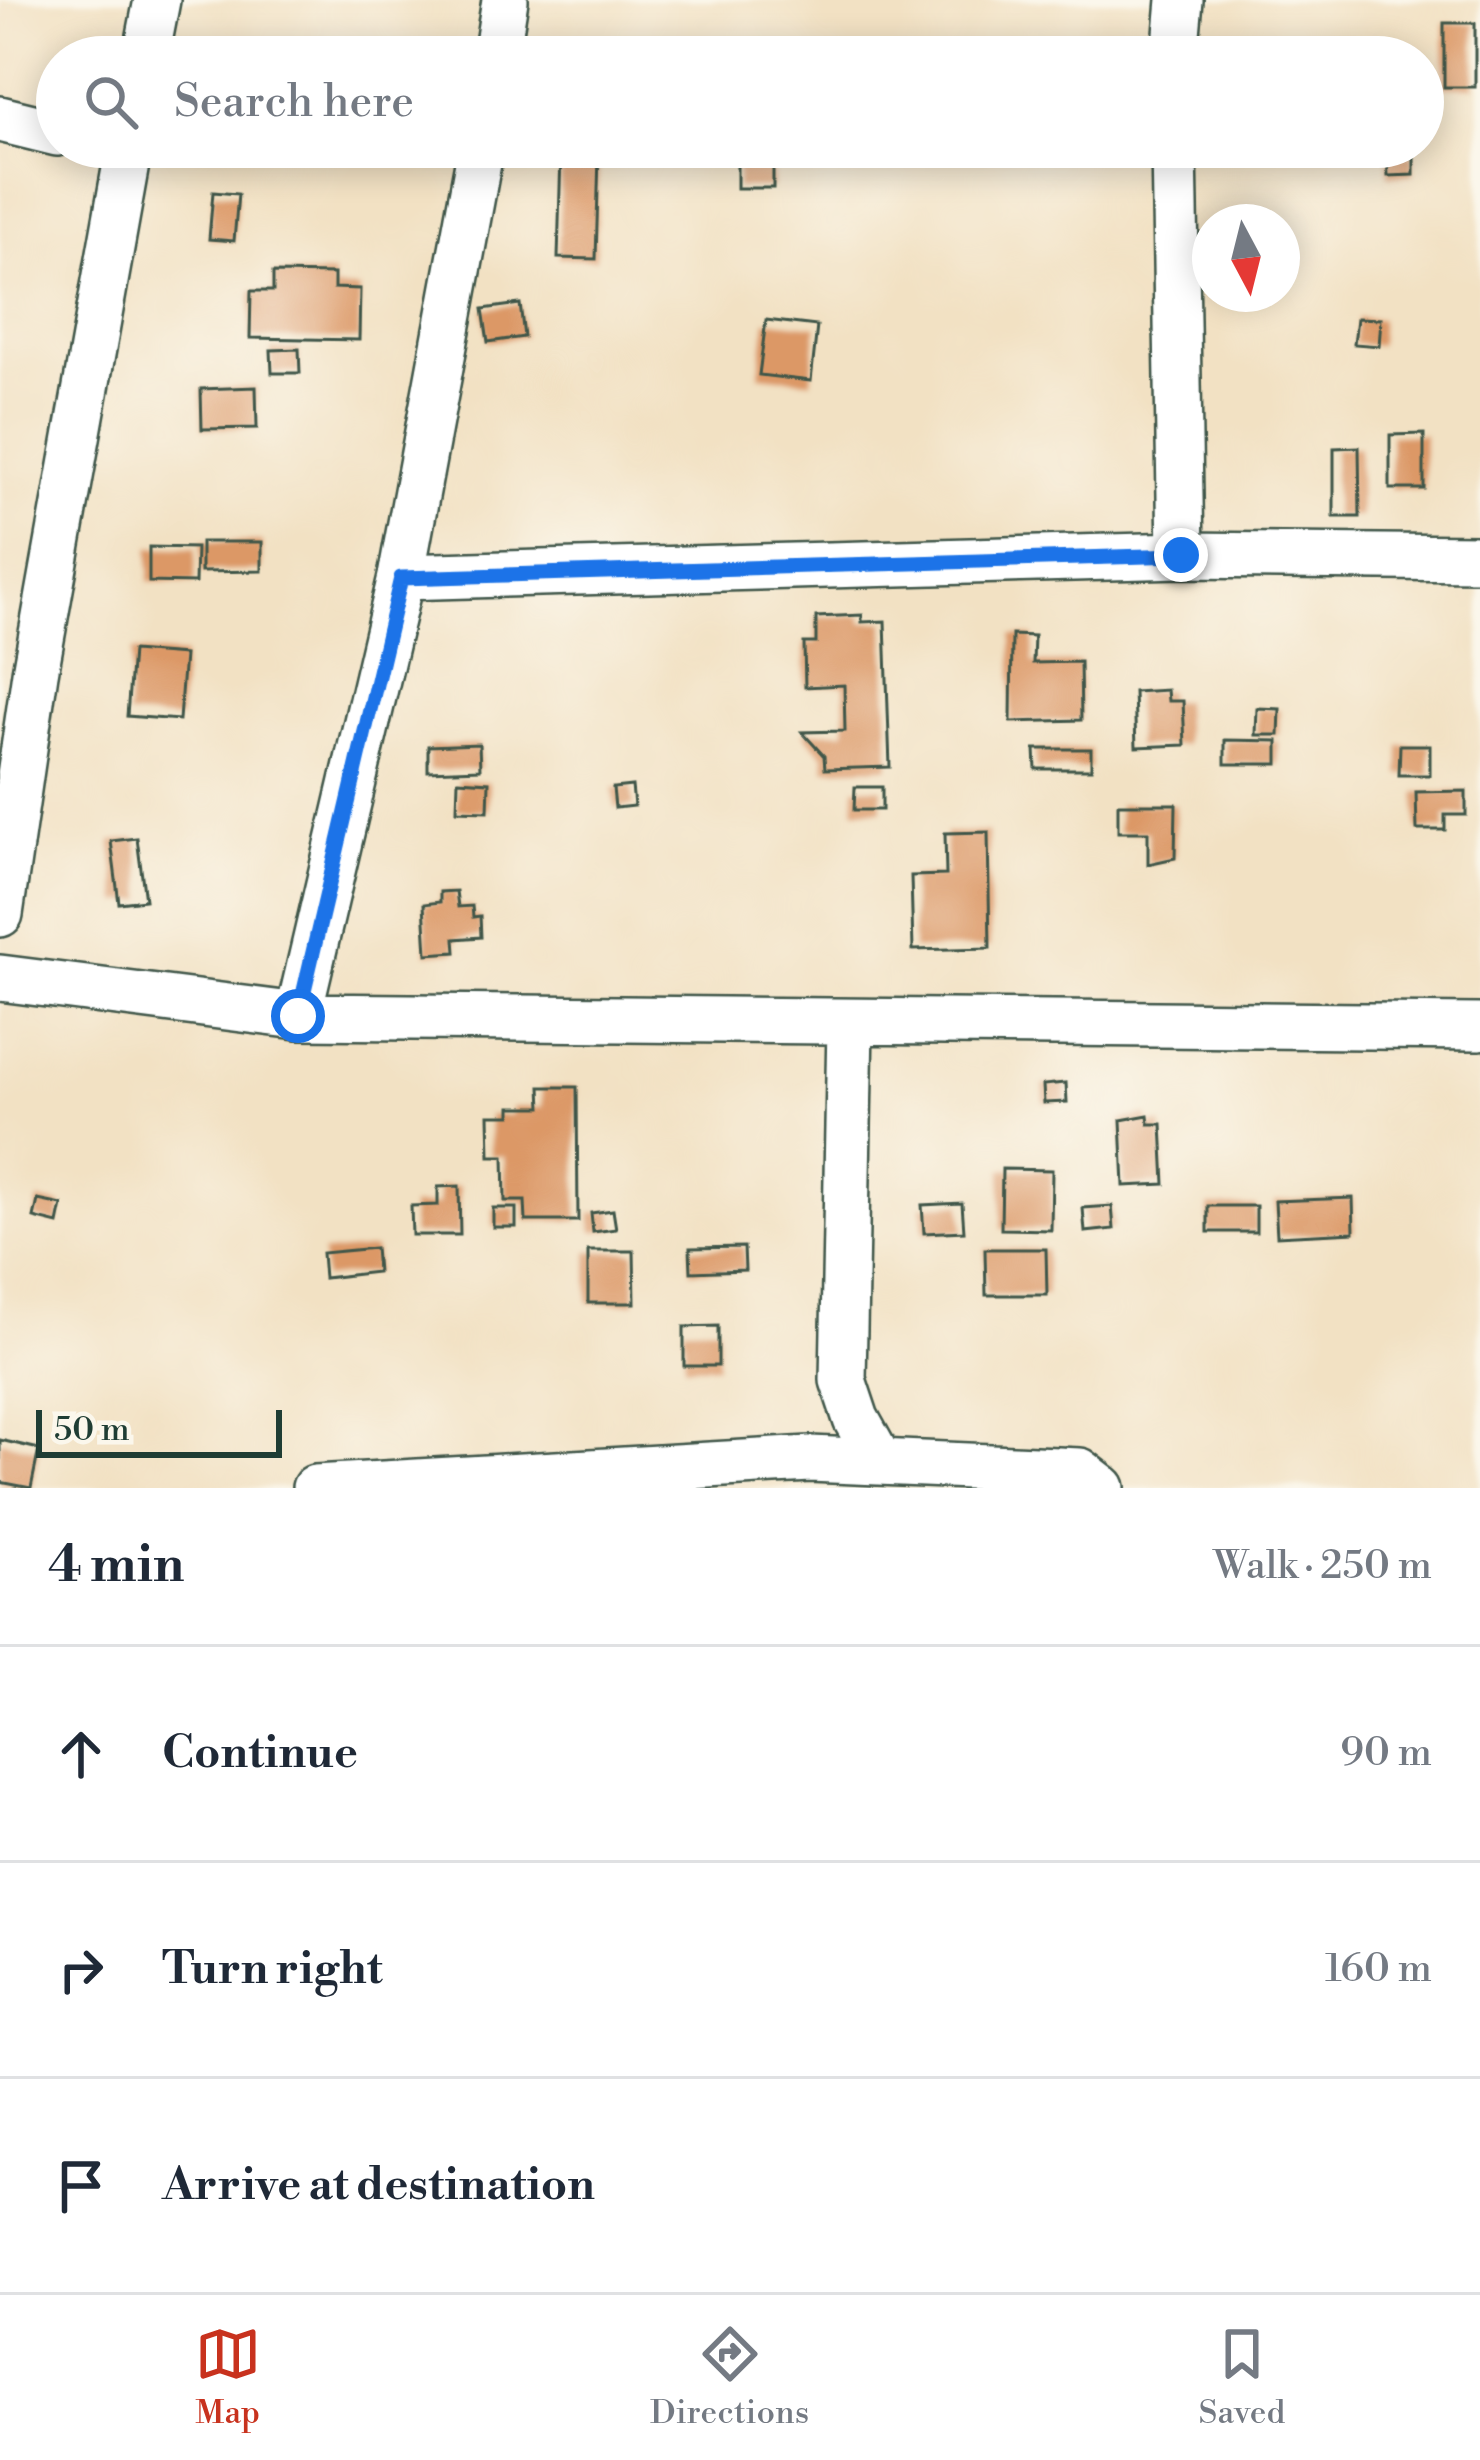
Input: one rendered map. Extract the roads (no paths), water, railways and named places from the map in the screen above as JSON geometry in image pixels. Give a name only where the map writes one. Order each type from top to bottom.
[{"type":"street","points":[[150,36],[157,0]]},
{"type":"street","points":[[499,36],[505,0]]},
{"type":"street","points":[[1177,36],[1180,0]]},
{"type":"street","points":[[0,119],[36,128]]},
{"type":"street","points":[[0,914],[18,669],[120,168]]},
{"type":"street","points":[[298,1016],[401,578],[477,168]]},
{"type":"street","points":[[1174,168],[1181,555]]},
{"type":"street","points":[[401,578],[1181,555],[1480,558]]},
{"type":"street","points":[[0,978],[298,1016],[850,1025],[1480,1027]]},
{"type":"street","points":[[850,1025],[843,1380],[856,1419],[880,1462]]},
{"type":"street","points":[[315,1488],[810,1459],[1080,1472],[1102,1488]]}]
